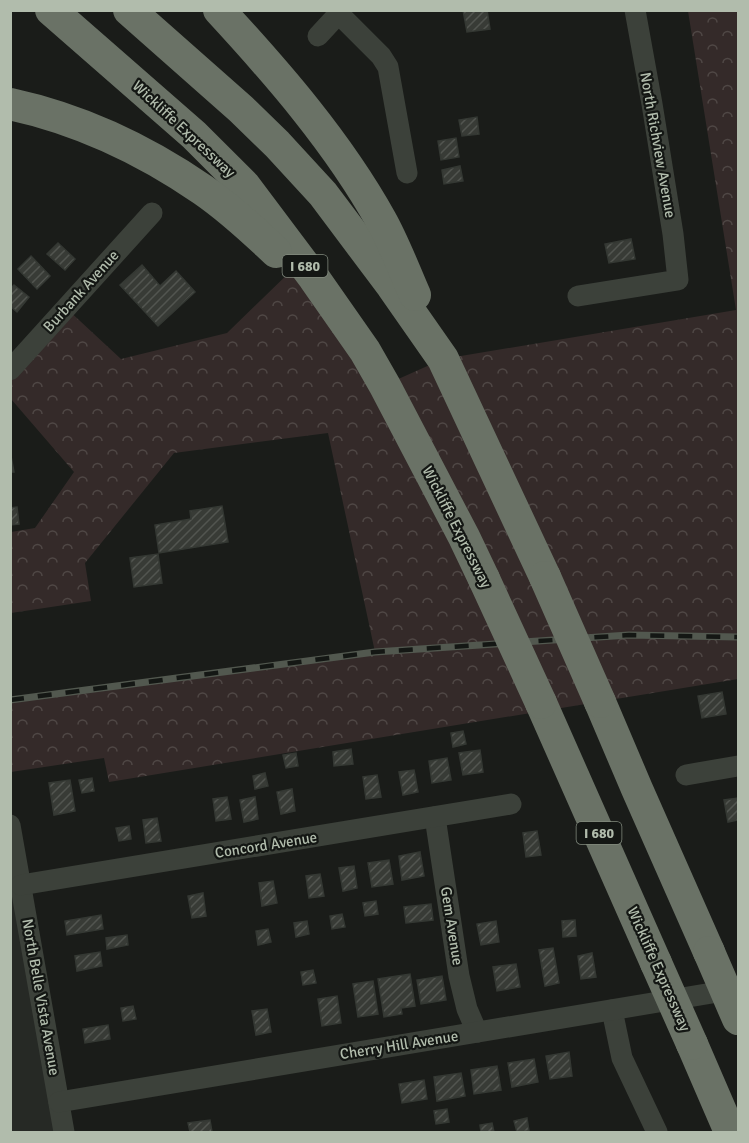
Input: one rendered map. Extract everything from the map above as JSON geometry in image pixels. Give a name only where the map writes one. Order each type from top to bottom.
[{"type":"highway","name":"Wickliffe Expressway","points":[[51,10],[194,135],[245,186],[365,351],[484,579],[730,1132]]},
{"type":"highway","points":[[129,10],[241,109],[323,194],[443,358]]},
{"type":"highway","points":[[219,10],[320,128],[382,221],[545,577],[738,1019]]},
{"type":"highway","points":[[10,104],[77,124],[120,142],[168,167],[249,226],[333,305]]},
{"type":"street","name":"North Richview Avenue","points":[[578,296],[678,280],[673,234],[635,10]]},
{"type":"street","points":[[318,36],[340,12],[381,56],[388,67],[407,173]]},
{"type":"street","name":"Burbank Avenue","points":[[10,370],[152,213]]},
{"type":"street","points":[[686,775],[738,766]]},
{"type":"street","name":"Concord Avenue","points":[[21,885],[511,804]]},
{"type":"street","name":"Gem Avenue","points":[[435,817],[459,976],[467,1009],[477,1032]]},
{"type":"street","name":"North Belle Vista Avenue","points":[[10,825],[64,1132]]},
{"type":"street","name":"Cherry Hill Avenue","points":[[59,1102],[738,989]]},
{"type":"street","points":[[612,1010],[622,1058],[657,1132]]},
{"type":"shaded area","points":[[10,842],[64,1132],[11,1132]]},
{"type":"green space","points":[[688,11],[738,11],[738,679],[109,782],[104,758],[11,772],[11,700],[375,652],[328,433],[174,453],[85,563],[91,601],[11,613],[11,532],[35,528],[74,472],[11,399],[11,370],[66,308],[121,359],[227,333],[294,268],[385,385],[443,359],[736,310]]},
{"type":"building","points":[[463,10],[487,10],[490,29],[467,32]]},
{"type":"building","points":[[477,117],[479,134],[462,136],[459,120]]},
{"type":"building","points":[[456,138],[459,157],[441,160],[438,141]]},
{"type":"building","points":[[460,166],[463,181],[444,184],[442,170]]},
{"type":"building","points":[[631,239],[635,259],[609,263],[605,244]]},
{"type":"building","points":[[58,243],[75,259],[65,270],[47,254]]},
{"type":"building","points":[[31,256],[50,276],[37,289],[18,269]]},
{"type":"building","points":[[142,265],[160,286],[176,271],[195,292],[158,326],[120,285]]},
{"type":"building","points":[[14,285],[29,297],[17,312],[10,306],[10,289]]},
{"type":"building","points":[[10,451],[14,472],[10,472]]},
{"type":"building","points":[[222,506],[228,542],[159,553],[155,525],[191,519],[190,511]]},
{"type":"building","points":[[17,507],[19,524],[10,525],[10,508]]},
{"type":"building","points":[[158,554],[162,583],[134,587],[130,558]]},
{"type":"building","points":[[722,692],[726,714],[702,718],[698,696]]},
{"type":"building","points":[[463,731],[466,744],[453,747],[451,733]]},
{"type":"building","points":[[351,749],[353,764],[334,766],[333,752]]},
{"type":"building","points":[[480,750],[483,772],[463,775],[459,753]]},
{"type":"building","points":[[296,753],[298,766],[286,768],[283,755]]},
{"type":"building","points":[[447,758],[451,780],[432,783],[429,761]]},
{"type":"building","points":[[414,770],[418,792],[403,795],[399,772]]},
{"type":"building","points":[[265,773],[268,786],[255,789],[253,776]]},
{"type":"building","points":[[377,775],[381,797],[366,799],[363,777]]},
{"type":"building","points":[[92,778],[94,791],[82,793],[79,780]]},
{"type":"building","points":[[70,780],[75,811],[54,815],[49,783]]},
{"type":"building","points":[[292,789],[295,811],[281,814],[277,792]]},
{"type":"building","points":[[227,797],[231,819],[216,821],[213,799]]},
{"type":"building","points":[[255,797],[258,819],[244,822],[240,800]]},
{"type":"building","points":[[738,798],[738,820],[728,822],[724,800]]},
{"type":"building","points":[[157,818],[161,841],[146,843],[143,820]]},
{"type":"building","points":[[129,826],[131,839],[119,841],[116,828]]},
{"type":"building","points":[[537,831],[541,855],[526,857],[523,833]]},
{"type":"building","points":[[420,852],[424,876],[402,880],[399,856]]},
{"type":"building","points":[[389,860],[393,884],[372,887],[368,863]]},
{"type":"building","points":[[354,866],[357,888],[343,891],[339,868]]},
{"type":"building","points":[[320,874],[324,896],[309,898],[306,876]]},
{"type":"building","points":[[273,881],[277,903],[262,906],[259,883]]},
{"type":"building","points":[[203,893],[206,916],[192,918],[188,896]]},
{"type":"building","points":[[376,901],[378,914],[365,916],[363,903]]},
{"type":"building","points":[[431,904],[433,920],[406,923],[404,907]]},
{"type":"building","points":[[342,914],[345,927],[332,929],[330,916]]},
{"type":"building","points":[[101,915],[103,929],[67,935],[65,921]]},
{"type":"building","points":[[575,920],[576,936],[563,937],[562,921]]},
{"type":"building","points":[[307,921],[309,934],[296,937],[294,923]]},
{"type":"building","points":[[496,921],[499,942],[481,945],[477,924]]},
{"type":"building","points":[[268,929],[271,942],[258,945],[256,931]]},
{"type":"building","points":[[127,935],[128,945],[107,949],[106,938]]},
{"type":"building","points":[[553,948],[559,983],[545,986],[539,950]]},
{"type":"building","points":[[100,952],[102,966],[77,971],[75,956]]},
{"type":"building","points":[[592,953],[596,977],[581,979],[578,956]]},
{"type":"building","points":[[516,964],[520,987],[497,991],[493,967]]},
{"type":"building","points":[[313,970],[316,983],[303,985],[301,972]]},
{"type":"building","points":[[410,974],[415,1006],[401,1008],[402,1014],[384,1017],[378,979]]},
{"type":"building","points":[[442,976],[446,1000],[421,1004],[417,980]]},
{"type":"building","points":[[373,981],[378,1014],[358,1017],[353,984]]},
{"type":"building","points":[[337,996],[341,1023],[322,1026],[318,999]]},
{"type":"building","points":[[133,1006],[136,1019],[123,1021],[121,1008]]},
{"type":"building","points":[[267,1009],[271,1032],[256,1035],[252,1011]]},
{"type":"building","points":[[108,1025],[110,1039],[85,1043],[83,1029]]},
{"type":"building","points":[[569,1052],[572,1076],[550,1079],[546,1056]]},
{"type":"building","points":[[534,1059],[538,1082],[512,1087],[508,1063]]},
{"type":"building","points":[[497,1066],[501,1090],[474,1094],[471,1070]]},
{"type":"building","points":[[461,1073],[465,1096],[437,1101],[434,1077]]},
{"type":"building","points":[[424,1080],[427,1099],[402,1103],[399,1084]]},
{"type":"building","points":[[447,1109],[449,1122],[436,1124],[434,1111]]},
{"type":"building","points":[[527,1118],[529,1131],[517,1132],[514,1121]]},
{"type":"building","points":[[210,1120],[212,1132],[190,1132],[188,1123]]},
{"type":"building","points":[[492,1123],[494,1132],[481,1132],[480,1125]]},
{"type":"railway","points":[[10,700],[375,652],[629,635],[738,637]]}]
